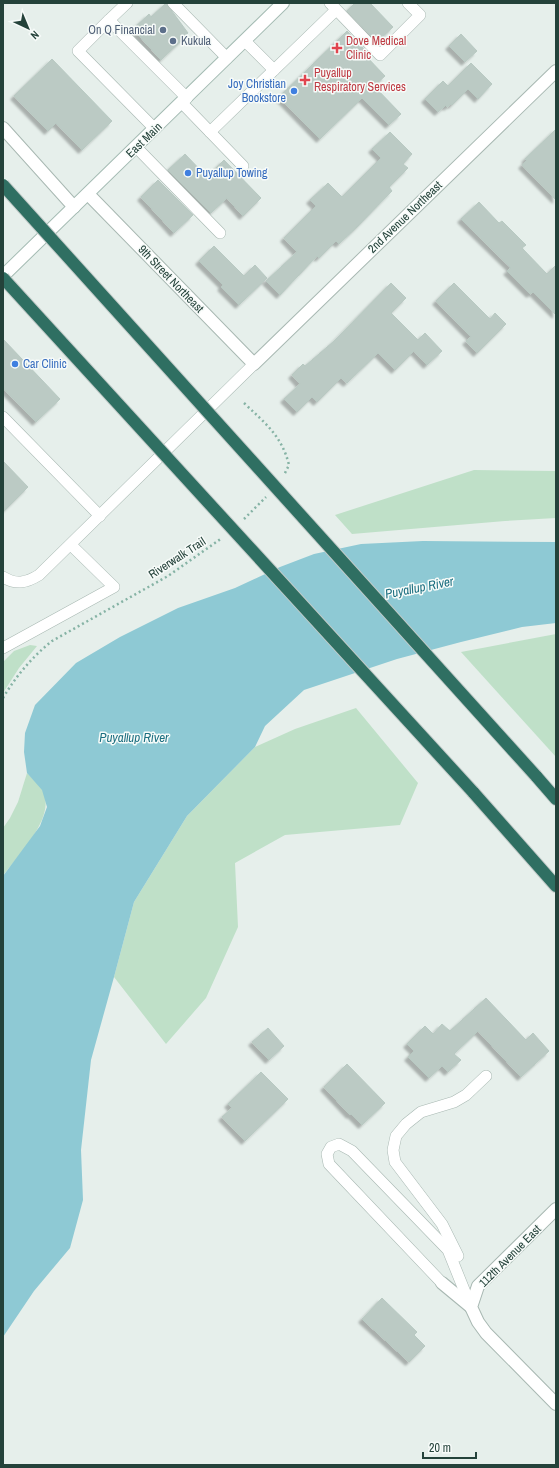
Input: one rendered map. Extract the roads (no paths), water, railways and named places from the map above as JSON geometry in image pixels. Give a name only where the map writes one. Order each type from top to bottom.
[{"type":"highway","points":[[3,186],[556,799]]},
{"type":"highway","points":[[3,277],[474,792],[556,886]]},
{"type":"street","name":"East Main","points":[[3,277],[245,41],[279,4]]},
{"type":"street","name":"2nd Avenue Northeast","points":[[254,364],[556,71]]},
{"type":"street","points":[[3,128],[74,207]]},
{"type":"street","name":"9th Street Northeast","points":[[88,194],[254,364]]},
{"type":"street","name":"112th Avenue East","points":[[471,1307],[478,1286],[556,1209]]},
{"type":"street","points":[[442,1283],[471,1307],[478,1322],[486,1333],[556,1404]]},
{"type":"lane","points":[[127,3],[78,51],[155,129]]},
{"type":"lane","points":[[173,3],[227,58]]},
{"type":"lane","points":[[210,132],[274,70],[333,6],[380,55],[420,15],[408,3]]},
{"type":"lane","points":[[109,20],[184,101],[210,132],[243,166]]},
{"type":"lane","points":[[245,41],[274,70]]},
{"type":"lane","points":[[136,147],[220,233]]},
{"type":"lane","points":[[3,577],[9,581],[22,583],[39,576],[254,364]]},
{"type":"lane","points":[[3,417],[100,516]]},
{"type":"lane","points":[[3,648],[114,587],[71,545]]},
{"type":"lane","points":[[458,1274],[459,1258],[442,1224],[395,1162],[393,1150],[396,1136],[406,1124],[421,1112],[454,1102],[466,1095],[486,1076]]},
{"type":"lane","points":[[442,1283],[329,1164],[327,1154],[331,1146],[339,1144],[352,1151],[448,1250],[471,1307]]},
{"type":"water","name":"Puyallup River","points":[[423,541],[556,542],[556,623],[522,627],[397,659],[304,690],[265,726],[255,747],[187,816],[134,902],[91,1060],[81,1150],[83,1200],[70,1248],[34,1291],[3,1337],[3,876],[40,826],[47,807],[42,790],[27,773],[24,752],[25,733],[35,705],[76,663],[120,637],[178,608],[235,588],[280,567],[314,554],[361,544]]},
{"type":"place","name":"On Q Financial","points":[[163,30]]},
{"type":"place","name":"Kukula","points":[[173,41]]},
{"type":"place","name":"Dove Medical Clinic","points":[[337,48]]},
{"type":"place","name":"Puyallup Respiratory Services","points":[[305,80]]},
{"type":"place","name":"Joy Christian Bookstore","points":[[294,91]]},
{"type":"place","name":"Puyallup Towing","points":[[188,173]]},
{"type":"place","name":"Car Clinic","points":[[15,364]]}]
